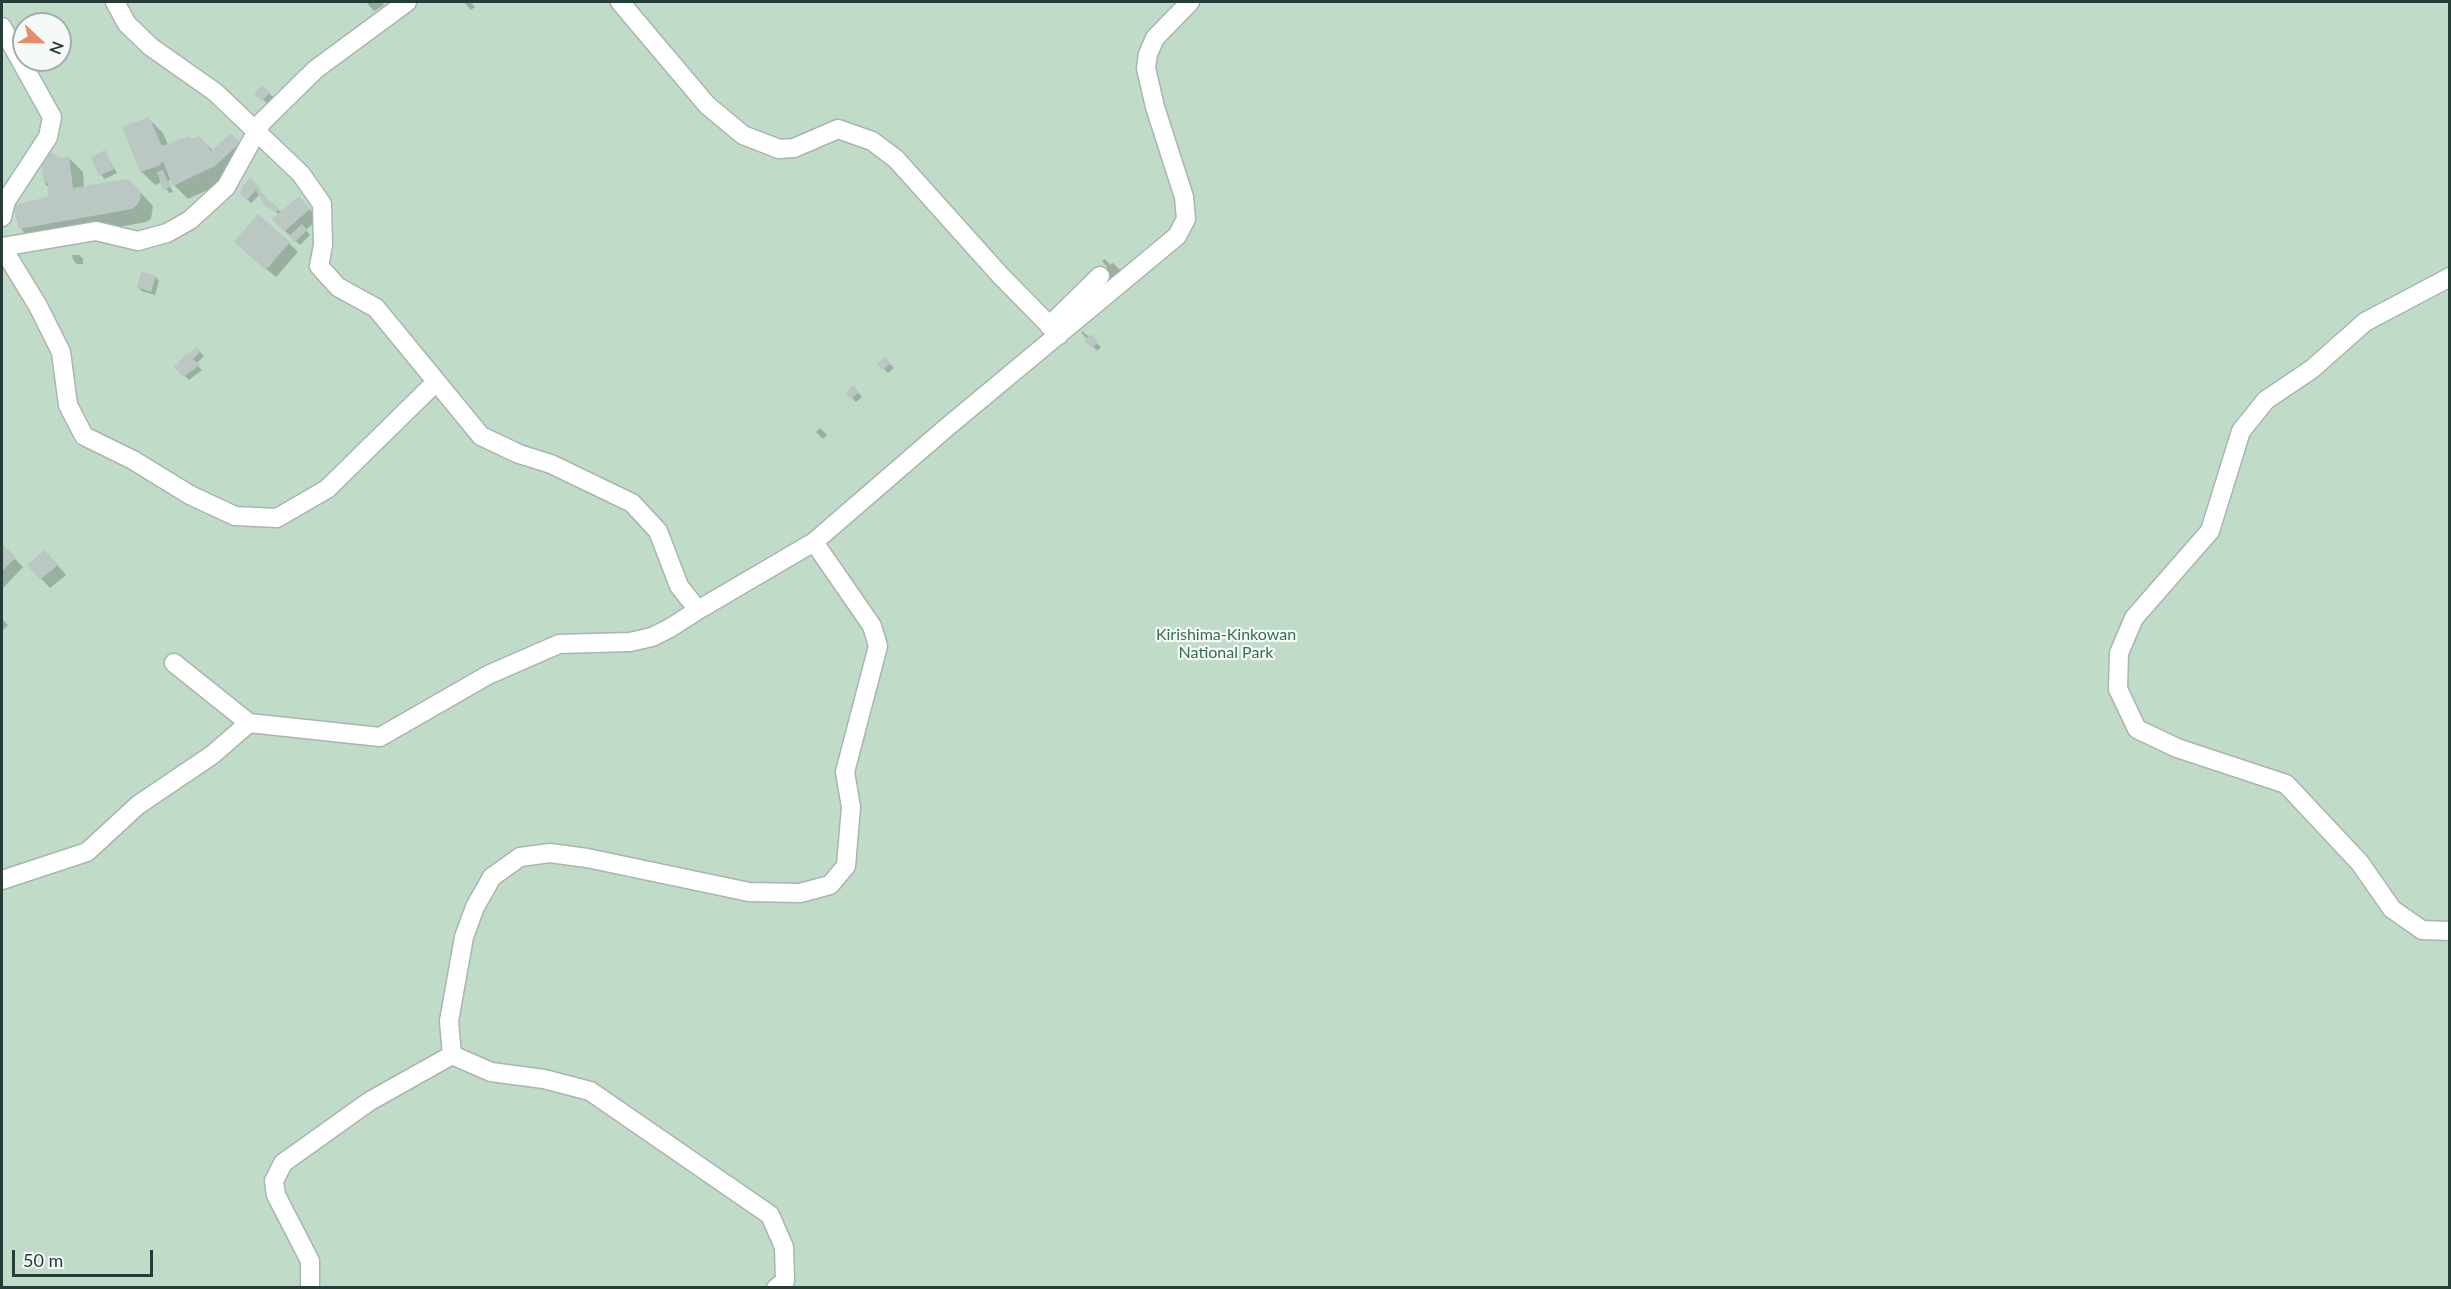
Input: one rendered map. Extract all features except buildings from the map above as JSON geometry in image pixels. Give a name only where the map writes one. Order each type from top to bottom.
[{"type":"street","points":[[114,2],[127,24],[151,47],[215,92],[301,174],[322,204],[323,245],[319,266],[338,287],[376,308],[480,436],[519,454],[551,464],[632,503],[658,531],[680,586],[698,610]]},
{"type":"street","points":[[406,2],[316,69],[262,122],[226,187],[190,220],[167,233],[138,241],[96,231],[2,247],[38,306],[60,352],[68,405],[84,436],[133,460],[190,495],[235,516],[277,518],[327,489],[436,382]]},
{"type":"street","points":[[620,2],[707,105],[743,135],[779,149],[794,148],[838,129],[872,141],[896,159],[1000,275],[1054,330]]},
{"type":"street","points":[[174,663],[249,723],[380,737],[488,675],[559,644],[630,642],[652,637],[814,542],[1054,330],[1177,236],[1186,219],[1184,197],[1155,107],[1146,68],[1148,54],[1155,38],[1190,2]]},
{"type":"street","points":[[2,27],[52,117],[48,137],[6,201],[2,218]]},
{"type":"street","points":[[1054,330],[1100,276]]},
{"type":"street","points":[[2450,278],[2365,322],[2312,369],[2266,400],[2241,431],[2210,531],[2134,618],[2119,654],[2118,689],[2137,729],[2177,748],[2286,784],[2360,863],[2392,909],[2422,930],[2450,931]]},
{"type":"street","points":[[452,1055],[449,1021],[464,937],[475,907],[492,877],[520,857],[550,853],[587,858],[749,892],[800,893],[830,885],[846,866],[851,807],[845,772],[878,646],[872,626],[814,542]]},
{"type":"street","points":[[2,880],[87,852],[138,805],[212,755],[249,723]]},
{"type":"street","points":[[310,1287],[310,1261],[276,1195],[274,1181],[283,1163],[370,1101],[452,1055]]},
{"type":"street","points":[[452,1055],[491,1072],[544,1079],[590,1091],[770,1215],[784,1246],[785,1281],[776,1287]]},
{"type":"green space","name":"Kirishima-Kinkowan National Park","points":[[2,2],[2449,2],[2449,1287],[2,1288]]}]
